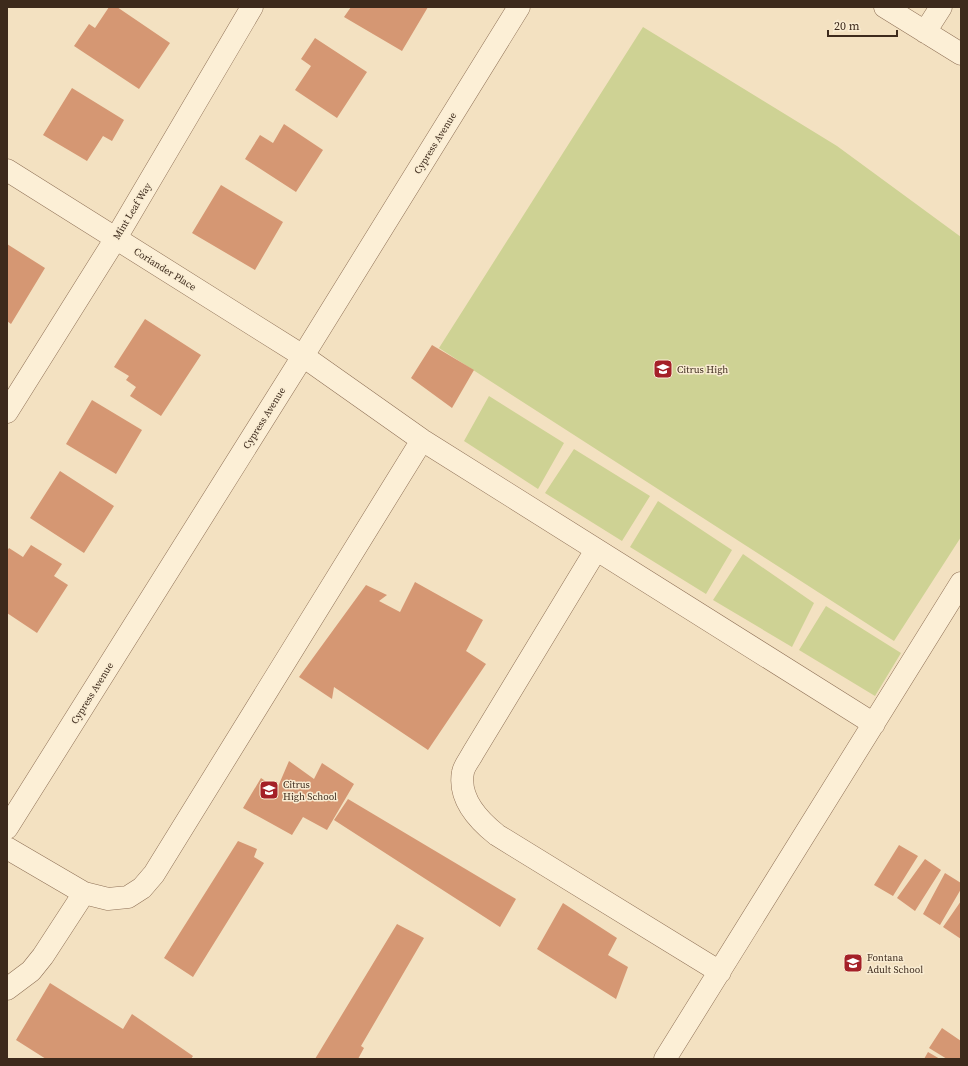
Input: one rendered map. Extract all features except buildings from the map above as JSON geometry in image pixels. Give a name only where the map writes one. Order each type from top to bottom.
[{"type":"street","name":"Mint Leaf Way","points":[[7,412],[116,238],[252,7]]},
{"type":"street","name":"Cypress Avenue","points":[[7,828],[303,356],[519,7]]},
{"type":"street","points":[[885,7],[961,54]]},
{"type":"street","points":[[925,32],[941,7]]},
{"type":"street","name":"Coriander Place","points":[[7,170],[303,356],[422,440],[874,724]]},
{"type":"street","points":[[7,848],[84,893],[108,900],[128,897],[142,888],[154,874],[422,440]]},
{"type":"street","points":[[596,550],[463,771],[462,785],[466,799],[485,826],[497,835],[720,972]]},
{"type":"street","points":[[665,1059],[961,584]]},
{"type":"street","points":[[7,989],[31,971],[43,956],[84,893]]},
{"type":"green space","points":[[643,27],[837,146],[961,237],[961,537],[894,641],[439,348]]},
{"type":"green space","points":[[489,396],[564,443],[538,489],[464,441]]},
{"type":"green space","points":[[574,449],[650,496],[622,541],[545,493]]},
{"type":"green space","points":[[658,501],[732,550],[706,594],[630,547]]},
{"type":"green space","points":[[743,554],[814,603],[792,647],[713,600]]},
{"type":"green space","points":[[826,606],[901,653],[875,696],[799,650]]},
{"type":"place","name":"Citrus High","points":[[663,369]]},
{"type":"place","name":"Citrus High School","points":[[269,790]]},
{"type":"place","name":"Fontana Adult School","points":[[853,963]]}]
